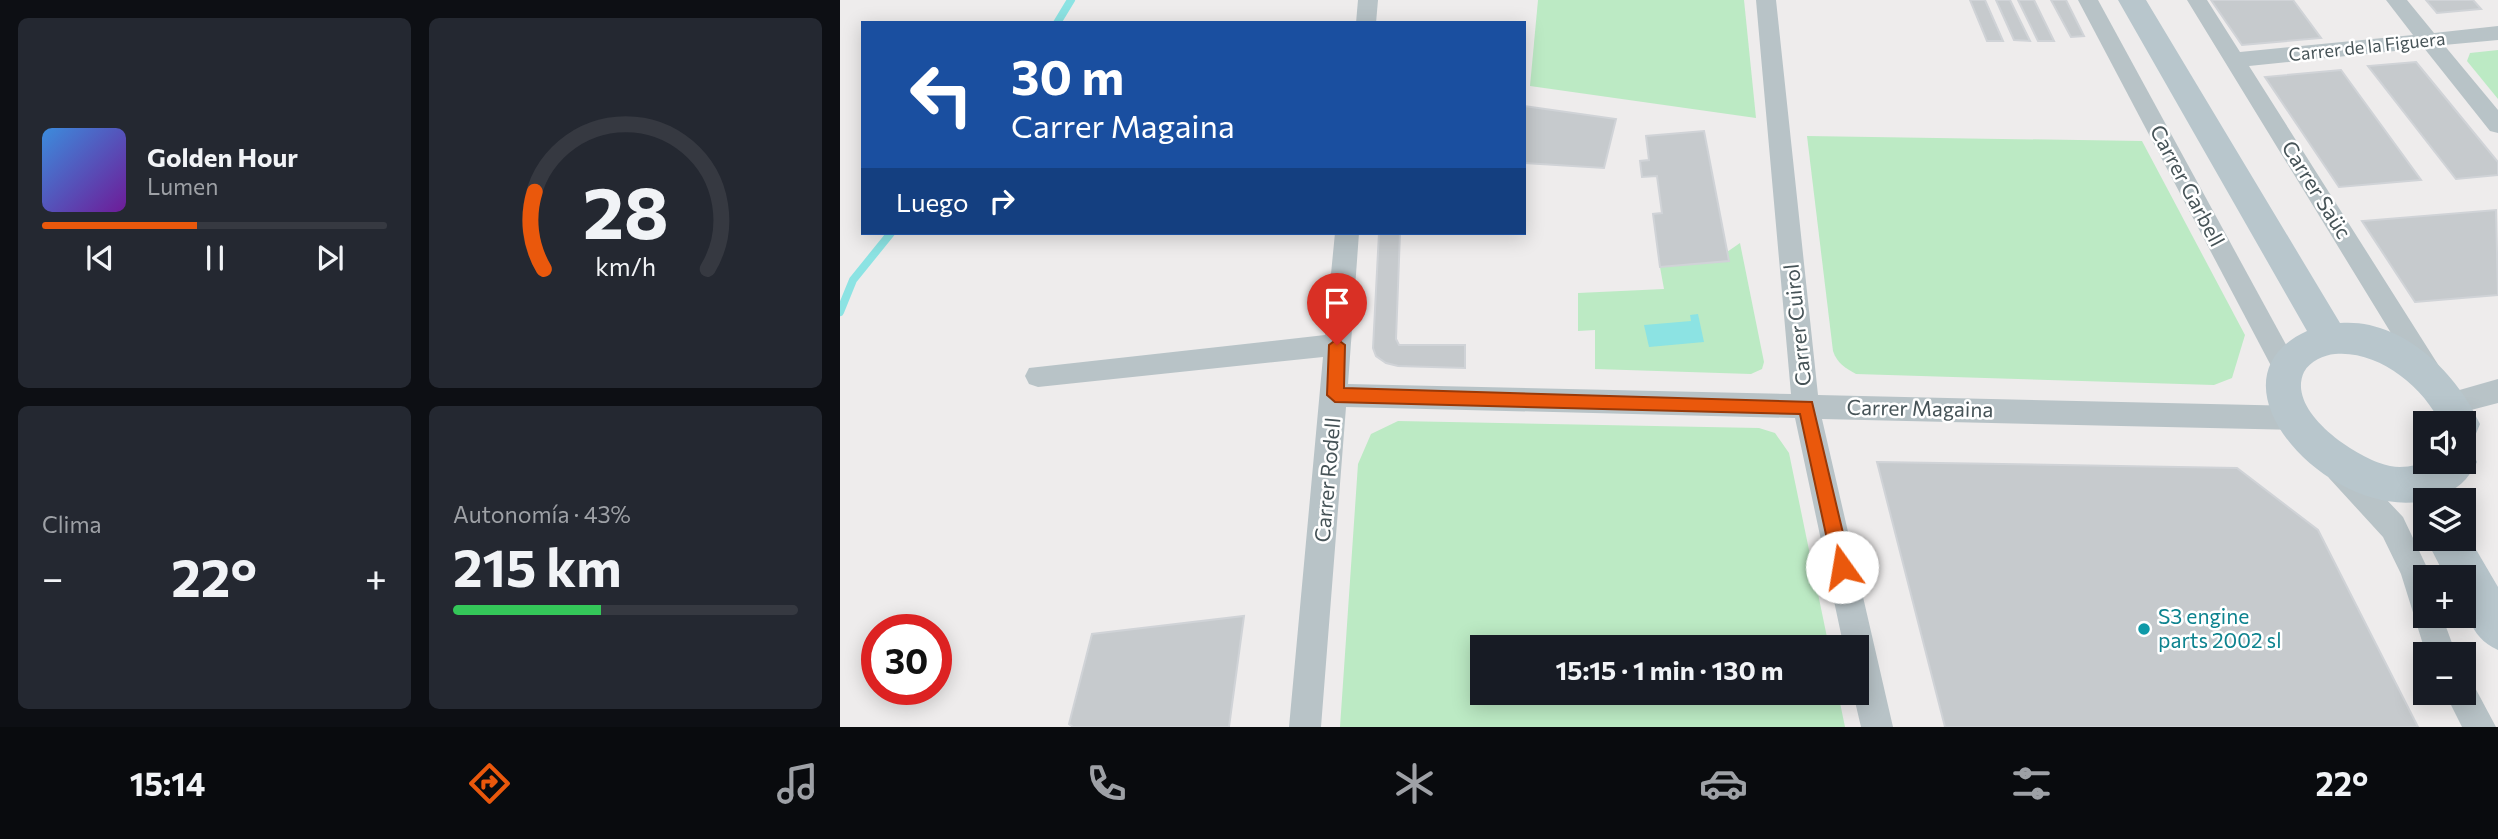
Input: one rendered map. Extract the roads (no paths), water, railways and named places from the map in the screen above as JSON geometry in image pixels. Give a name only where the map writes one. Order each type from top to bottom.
[{"type":"main road","points":[[2132,0],[2331,340]]},
{"type":"main road","points":[[2413,492],[2354,473],[2326,455],[2307,438],[2294,418],[2285,393],[2287,371],[2302,350],[2331,340],[2366,342],[2385,348],[2450,403]]},
{"type":"main road","points":[[2427,488],[2446,474]]},
{"type":"main road","points":[[2453,551],[2498,628]]},
{"type":"street","points":[[1366,21],[1368,0]]},
{"type":"street","name":"Carrer Cuirol","points":[[1766,0],[1806,407],[1877,727]]},
{"type":"street","name":"Carrer Garbell","points":[[2088,0],[2287,371]]},
{"type":"street","name":"Carrer Saüc","points":[[2197,0],[2450,403]]},
{"type":"street","points":[[2396,0],[2498,125]]},
{"type":"street","name":"Carrer de la Figuera","points":[[2236,60],[2498,33]]},
{"type":"street","name":"Carrer Rodell","points":[[1305,727],[1347,235]]},
{"type":"street","points":[[1038,376],[1337,345]]},
{"type":"street","points":[[2450,403],[2498,391]]},
{"type":"street","name":"Carrer Magaina","points":[[1335,395],[2294,418]]},
{"type":"street","points":[[2326,455],[2393,527],[2413,567]]},
{"type":"street","points":[[2468,705],[2480,727]]},
{"type":"water","points":[[1698,314],[1704,342],[1649,347],[1644,325],[1691,321],[1690,315]]},
{"type":"waterway","points":[[1058,21],[1071,0]]},
{"type":"waterway","points":[[840,312],[853,280],[889,235]]},
{"type":"place","name":"S3 engine parts 2002 sl","points":[[2144,629]]}]
